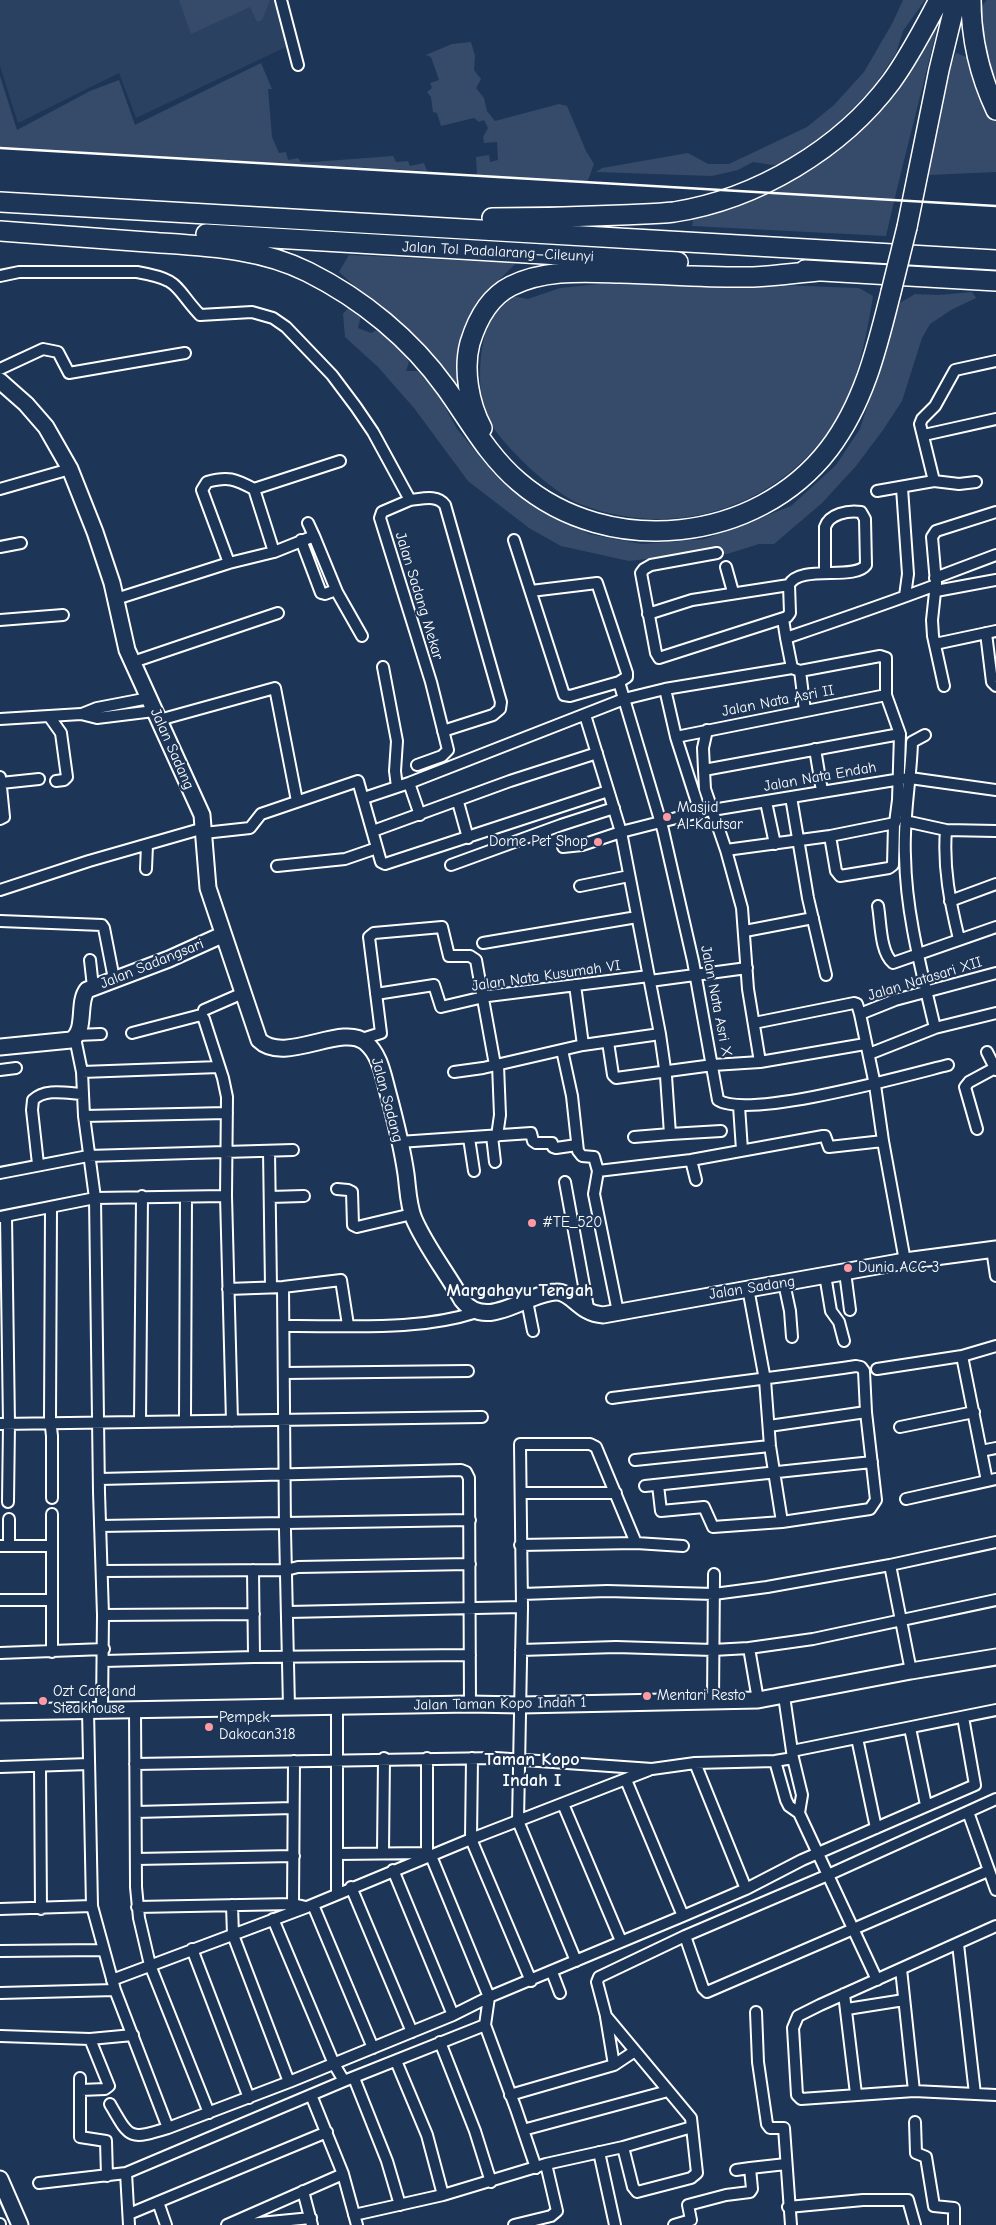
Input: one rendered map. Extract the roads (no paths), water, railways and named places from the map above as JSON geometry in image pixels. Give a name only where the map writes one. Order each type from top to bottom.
[{"type":"highway","points":[[409,226],[473,218],[538,218],[674,212],[718,202],[751,189],[776,178],[818,152],[868,108],[890,83],[915,45],[938,0]]},
{"type":"highway","points":[[901,226],[950,0]]},
{"type":"highway","points":[[0,231],[224,248],[263,256],[306,271],[347,294],[387,324],[444,386],[479,437],[518,482],[538,497],[563,510],[598,523],[641,531],[664,532],[703,527],[733,519],[760,508],[802,479],[828,450],[847,422],[863,391],[956,0]]},
{"type":"highway","points":[[971,0],[973,32],[978,60],[996,110]]},
{"type":"highway","name":"Jalan Tol Padalarang–Cileunyi","points":[[0,202],[996,260]]},
{"type":"highway","name":"Jalan Tol Padalarang–Cileunyi","points":[[0,222],[996,281]]},
{"type":"highway","points":[[818,271],[754,277],[588,272],[546,274],[511,286],[498,295],[484,310],[468,350],[469,384],[472,402],[481,426],[505,459],[530,483],[556,500],[588,514],[650,526],[688,524],[735,512],[765,498],[795,477],[819,453],[840,421],[853,396],[886,290]]},
{"type":"street","points":[[281,0],[298,65]]},
{"type":"street","points":[[0,276],[19,272],[137,272],[172,282],[180,288],[200,315],[252,312],[273,318],[286,327],[332,375],[356,407],[373,432],[410,500],[434,498],[445,505],[501,702],[500,709],[493,715],[443,731]]},
{"type":"street","points":[[0,369],[43,350],[58,352],[69,373],[185,353]]},
{"type":"street","points":[[934,482],[920,424],[922,419],[936,406],[955,370],[996,360]]},
{"type":"street","name":"Jalan Sadang","points":[[2,384],[26,404],[46,427],[70,469],[95,532],[116,599],[127,650],[202,815],[208,888],[222,935],[259,1040],[273,1048],[285,1048],[346,1037],[362,1039],[373,1051],[380,1065],[399,1142],[412,1214],[462,1300],[470,1309],[477,1312]]},
{"type":"street","points":[[924,435],[996,419]]},
{"type":"street","points":[[229,563],[203,493],[203,486],[207,482],[229,478],[254,489],[340,461]]},
{"type":"street","points":[[0,489],[70,469]]},
{"type":"street","points":[[877,490],[934,482],[959,484],[976,482]]},
{"type":"street","points":[[902,488],[908,574],[905,596]]},
{"type":"street","points":[[254,489],[274,552]]},
{"type":"street","name":"Jalan Sadang Mekar","points":[[410,500],[382,512],[380,518],[431,682],[448,750],[446,754],[417,765]]},
{"type":"street","points":[[717,553],[651,565],[644,569],[642,573],[648,614],[656,653],[661,658],[783,619],[790,613],[789,585],[794,579],[824,572],[860,571],[866,566],[865,520],[861,512],[839,514],[828,521],[825,528],[824,572]]},
{"type":"street","points":[[944,686],[932,620],[936,585],[932,542],[936,531],[996,512]]},
{"type":"street","points":[[308,523],[336,590],[362,636]]},
{"type":"street","points":[[116,599],[229,563],[274,552],[314,536]]},
{"type":"street","points":[[302,540],[321,593],[325,594],[336,590]]},
{"type":"street","points":[[514,540],[564,695],[570,696],[619,682],[626,677],[627,673],[597,583],[531,591]]},
{"type":"street","points":[[0,547],[21,543]]},
{"type":"street","points":[[786,638],[936,585],[996,555]]},
{"type":"street","points":[[726,567],[733,592]]},
{"type":"street","points":[[936,585],[996,580]]},
{"type":"street","points":[[648,614],[692,600],[733,592],[789,585]]},
{"type":"street","points":[[132,662],[278,613]]},
{"type":"street","points":[[0,620],[63,615]]},
{"type":"street","points":[[783,619],[786,638],[796,669],[805,711]]},
{"type":"street","points":[[935,644],[991,632],[992,682],[996,686]]},
{"type":"street","points":[[364,798],[409,783],[624,699],[665,689],[884,657],[888,661],[886,695],[900,734],[904,779],[906,884],[917,956],[935,1028]]},
{"type":"street","points":[[383,666],[397,741],[395,771],[397,787]]},
{"type":"street","name":"Jalan Nata Asri X","points":[[619,682],[661,823],[696,976],[713,1065],[717,1098],[721,1102],[739,1106],[813,1097],[875,1084],[948,1065]]},
{"type":"street","points":[[0,719],[81,714],[97,718],[154,710],[275,688],[297,801]]},
{"type":"street","points":[[665,689],[676,737],[700,812]]},
{"type":"street","name":"Jalan Nata Asri II","points":[[676,737],[886,695]]},
{"type":"street","points":[[585,715],[621,832],[666,1070],[670,1134]]},
{"type":"street","points":[[49,716],[61,733],[67,777],[56,782]]},
{"type":"street","points":[[707,730],[703,748],[706,789],[742,908],[747,968],[760,1062]]},
{"type":"street","points":[[704,770],[900,734]]},
{"type":"street","points":[[830,836],[836,871],[840,876],[889,868],[893,865],[894,824],[912,742],[925,735]]},
{"type":"street","points":[[815,749],[822,791]]},
{"type":"street","points":[[373,831],[458,802],[510,781],[597,753]]},
{"type":"street","points":[[0,777],[1,819]]},
{"type":"street","points":[[1,783],[39,779]]},
{"type":"street","name":"Jalan Nata Endah","points":[[563,847],[582,845],[621,832],[700,812],[904,779],[996,790]]},
{"type":"street","points":[[0,890],[204,830],[250,828],[260,815],[358,781],[381,862],[385,864],[608,790]]},
{"type":"street","points":[[409,783],[420,815]]},
{"type":"street","points":[[791,798],[813,918],[826,975]]},
{"type":"street","points":[[458,802],[468,838]]},
{"type":"street","points":[[766,802],[775,844]]},
{"type":"street","points":[[451,865],[614,808]]},
{"type":"street","points":[[905,821],[946,830],[996,830]]},
{"type":"street","points":[[726,850],[798,841],[894,824]]},
{"type":"street","points":[[946,830],[944,855],[950,902],[959,939]]},
{"type":"street","points":[[146,870],[148,845]]},
{"type":"street","points":[[277,866],[345,859],[377,848]]},
{"type":"street","points":[[580,886],[629,876]]},
{"type":"street","points":[[950,902],[996,884]]},
{"type":"street","points":[[878,906],[885,952],[888,959],[893,963],[996,927]]},
{"type":"street","points":[[483,943],[637,918]]},
{"type":"street","points":[[745,931],[813,918]]},
{"type":"street","points":[[0,921],[102,925],[114,979]]},
{"type":"street","points":[[362,1039],[381,1035],[368,938],[370,935],[374,933],[442,927],[449,956],[470,956],[476,960],[496,1065],[500,1115],[495,1136],[495,1162]]},
{"type":"street","name":"Jalan Sadangsari","points":[[76,1036],[84,993],[93,987],[169,959],[222,935]]},
{"type":"street","points":[[90,960],[93,987]]},
{"type":"street","name":"Jalan Nata Kusumah VI","points":[[376,994],[433,984],[436,986],[440,1007],[484,998],[575,985],[696,976],[747,968]]},
{"type":"street","name":"Jalan Natasari XII","points":[[754,1023],[854,1003],[857,1004],[860,1014],[895,1000],[996,974]]},
{"type":"street","points":[[575,985],[583,1045]]},
{"type":"street","points":[[204,1010],[243,993]]},
{"type":"street","points":[[608,1042],[614,1077],[867,1049],[996,1012]]},
{"type":"street","points":[[860,1014],[875,1084],[883,1141],[905,1261]]},
{"type":"street","points":[[132,1033],[200,1015],[204,1019],[226,1087],[226,1196],[232,1421]]},
{"type":"street","points":[[0,1047],[59,1042],[76,1036],[101,1034]]},
{"type":"street","points":[[454,1072],[496,1065],[583,1045],[660,1034]]},
{"type":"street","points":[[76,1036],[82,1072],[82,1094],[88,1156],[95,1198],[100,1526],[104,1649],[104,1661],[95,1709],[89,1764],[92,1906],[115,1990],[168,2128]]},
{"type":"street","points":[[562,1050],[572,1096],[577,1145],[582,1156],[595,1157],[598,1171],[594,1194],[618,1312]]},
{"type":"street","points":[[977,1129],[965,1087],[969,1082],[996,1069],[987,1052]]},
{"type":"street","points":[[82,1072],[219,1067]]},
{"type":"street","points":[[0,1070],[16,1068]]},
{"type":"street","points":[[38,1164],[32,1110],[33,1100],[40,1094],[47,1092],[82,1094]]},
{"type":"street","points":[[739,1106],[742,1150]]},
{"type":"street","points":[[84,1116],[227,1113]]},
{"type":"street","points":[[634,1137],[721,1131]]},
{"type":"street","points":[[399,1142],[531,1133],[536,1143],[552,1142],[553,1147],[556,1148],[577,1145]]},
{"type":"street","points":[[598,1171],[691,1160],[823,1136],[829,1147],[883,1141]]},
{"type":"street","points":[[469,1138],[474,1171]]},
{"type":"street","points":[[0,1173],[38,1164],[88,1156],[293,1150]]},
{"type":"street","points":[[269,1151],[271,1287]]},
{"type":"street","points":[[691,1160],[696,1180]]},
{"type":"street","points":[[565,1182],[589,1313]]},
{"type":"street","points":[[337,1189],[352,1192],[353,1225],[357,1227],[412,1214]]},
{"type":"street","points":[[140,1421],[142,1196]]},
{"type":"street","points":[[8,1502],[5,1424],[3,1217],[95,1198],[226,1196]]},
{"type":"street","points":[[270,1197],[304,1196]]},
{"type":"street","points":[[185,1420],[186,1197]]},
{"type":"street","points":[[51,1208],[50,1424],[52,1498]]},
{"type":"street","points":[[994,1249],[996,1276]]},
{"type":"street","name":"Jalan Sadang","points":[[589,1313],[604,1315],[905,1261],[994,1249]]},
{"type":"street","points":[[845,1272],[850,1310]]},
{"type":"street","points":[[826,1275],[831,1311],[839,1322],[844,1341]]},
{"type":"street","points":[[341,1280],[348,1325]]},
{"type":"street","points":[[228,1289],[283,1287],[352,1280]]},
{"type":"street","points":[[784,1283],[790,1311],[792,1337]]},
{"type":"street","points":[[283,1287],[285,1373],[284,1474],[289,1707]]},
{"type":"street","points":[[748,1288],[765,1380],[770,1446],[782,1522]]},
{"type":"street","points":[[284,1326],[418,1325],[450,1321],[477,1312],[492,1313],[546,1294],[561,1292],[589,1313]]},
{"type":"street","points":[[527,1301],[533,1331]]},
{"type":"street","points":[[877,1369],[962,1356],[996,1346]]},
{"type":"street","points":[[906,1499],[991,1480],[981,1451],[962,1356]]},
{"type":"street","points":[[612,1398],[726,1382],[765,1380],[856,1366],[861,1367],[864,1371],[866,1412],[876,1500],[870,1509],[782,1522],[712,1527],[704,1507],[661,1511],[658,1485]]},
{"type":"street","points":[[285,1373],[468,1371]]},
{"type":"street","points":[[769,1426],[866,1412]]},
{"type":"street","points":[[900,1427],[974,1412]]},
{"type":"street","points":[[5,1424],[482,1417]]},
{"type":"street","points":[[576,1961],[518,1821],[521,1759],[522,1607],[519,1446],[522,1443],[594,1445],[636,1543]]},
{"type":"street","points":[[635,1460],[770,1446]]},
{"type":"street","points":[[981,1451],[996,1448]]},
{"type":"street","points":[[645,1486],[872,1462]]},
{"type":"street","points":[[100,1479],[461,1470],[466,1472],[469,1478],[470,1520],[470,1704]]},
{"type":"street","points":[[521,1493],[616,1493]]},
{"type":"street","points":[[52,1514],[52,1652]]},
{"type":"street","points":[[10,1519],[4,1546],[52,1546]]},
{"type":"street","points":[[100,1526],[470,1520]]},
{"type":"street","points":[[522,1594],[607,1592],[714,1594],[767,1587],[890,1565],[996,1542]]},
{"type":"street","points":[[520,1545],[636,1543],[683,1546]]},
{"type":"street","points":[[102,1571],[286,1570],[298,1567],[470,1564]]},
{"type":"street","points":[[890,1565],[911,1671]]},
{"type":"street","points":[[253,1570],[254,1656]]},
{"type":"street","points":[[713,1702],[714,1574]]},
{"type":"street","points":[[0,1600],[51,1600]]},
{"type":"street","points":[[521,1650],[616,1646],[713,1650],[749,1648],[813,1639],[996,1600]]},
{"type":"street","points":[[288,1612],[522,1607]]},
{"type":"street","points":[[103,1615],[254,1614]]},
{"type":"street","points":[[749,1648],[758,1700]]},
{"type":"street","points":[[0,1653],[104,1649]]},
{"type":"street","points":[[104,1661],[254,1656],[289,1658],[470,1655]]},
{"type":"street","name":"Jalan Taman Kopo Indah 1","points":[[0,1712],[758,1700],[996,1657]]},
{"type":"street","points":[[784,1696],[793,1755],[802,1795],[799,1813]]},
{"type":"street","points":[[336,1706],[336,1894]]},
{"type":"street","points":[[135,1709],[137,1907],[150,1965],[209,2113]]},
{"type":"street","points":[[135,1764],[384,1758],[472,1758],[521,1759],[652,1769],[695,1763],[775,1761],[857,1738],[996,1710]]},
{"type":"street","points":[[110,2104],[124,2130],[141,2136],[209,2113],[453,2015],[489,1997],[531,1981],[746,1888],[926,1804],[975,1785],[963,1717]]},
{"type":"street","points":[[910,1728],[926,1804]]},
{"type":"street","points":[[857,1738],[876,1828]]},
{"type":"street","points":[[383,1852],[384,1758]]},
{"type":"street","points":[[427,1758],[429,1854],[489,1997],[484,2026],[536,2168]]},
{"type":"street","points":[[472,1758],[471,1839],[531,1981]]},
{"type":"street","points":[[293,1904],[294,1761]]},
{"type":"street","points":[[775,1761],[786,1800],[789,1806],[799,1813],[877,1980]]},
{"type":"street","points":[[695,1763],[746,1888]]},
{"type":"street","points":[[0,1767],[89,1764]]},
{"type":"street","points":[[40,1766],[41,1908]]},
{"type":"street","points":[[112,1980],[310,1906],[429,1854],[652,1769]]},
{"type":"street","points":[[626,1780],[683,1916]]},
{"type":"street","points":[[614,2065],[606,2016],[597,1982],[600,1977],[685,1936],[828,1875],[996,1799]]},
{"type":"street","points":[[563,1804],[621,1941]]},
{"type":"street","points":[[136,1812],[293,1808]]},
{"type":"street","points":[[968,1812],[996,1890]]},
{"type":"street","points":[[337,1854],[383,1852],[429,1854]]},
{"type":"street","points":[[136,1858],[294,1856]]},
{"type":"street","points":[[393,1870],[453,2015]]},
{"type":"street","points":[[685,1936],[703,1988],[707,1992],[855,1930],[988,1870]]},
{"type":"street","points":[[351,1887],[412,2032]]},
{"type":"street","points":[[137,1907],[293,1904],[310,1906]]},
{"type":"street","points":[[232,1905],[233,1935],[289,2082]]},
{"type":"street","points":[[0,1909],[92,1906]]},
{"type":"street","points":[[310,1906],[374,2048]]},
{"type":"street","points":[[273,1919],[334,2064],[349,2079],[387,2162],[400,2205]]},
{"type":"street","points":[[996,1926],[798,2016],[793,2028],[796,2094],[803,2100],[856,2094],[914,2091],[996,2094]]},
{"type":"street","points":[[958,1944],[975,2094]]},
{"type":"street","points":[[192,1949],[249,2098]]},
{"type":"street","points":[[0,1951],[103,1950]]},
{"type":"street","points":[[901,1969],[914,2091]]},
{"type":"street","points":[[552,1972],[560,1993]]},
{"type":"street","points":[[0,1993],[115,1990]]},
{"type":"street","points":[[844,1994],[856,2094]]},
{"type":"street","points":[[847,2009],[904,2000]]},
{"type":"street","points":[[756,2012],[758,2062],[767,2124],[770,2128],[784,2128],[788,2207],[791,2225]]},
{"type":"street","points":[[606,2016],[687,2110],[692,2127],[696,2175],[638,2192],[633,2187],[623,2147]]},
{"type":"street","points":[[39,2183],[126,2174],[349,2079],[484,2026]]},
{"type":"street","points":[[0,2036],[90,2039],[133,2036]]},
{"type":"street","points":[[81,2090],[105,2089],[109,2086],[90,2039]]},
{"type":"street","points":[[440,2042],[475,2131],[491,2182]]},
{"type":"street","points":[[510,2095],[614,2065],[635,2051]]},
{"type":"street","points":[[396,2061],[427,2135],[443,2195]]},
{"type":"street","points":[[80,2078],[80,2137],[106,2141],[107,2176]]},
{"type":"street","points":[[523,2130],[668,2090]]},
{"type":"street","points":[[311,2095],[343,2174],[355,2220],[400,2205],[491,2182],[546,2164],[623,2147],[692,2127]]},
{"type":"street","points":[[915,2122],[916,2153],[926,2157],[934,2206],[954,2208],[954,2225]]},
{"type":"street","points":[[129,2214],[327,2132]]},
{"type":"street","points":[[599,2152],[615,2225]]},
{"type":"street","points":[[514,2225],[551,2216],[557,2211],[546,2164]]},
{"type":"street","points":[[736,2170],[786,2164]]},
{"type":"street","points":[[674,2225],[691,2220],[688,2205],[750,2192],[752,2189],[750,2168]]},
{"type":"street","points":[[126,2174],[129,2225]]},
{"type":"street","points":[[227,2225],[343,2174]]},
{"type":"street","points":[[0,2179],[20,2225]]},
{"type":"street","points":[[239,2225],[312,2221],[303,2191]]},
{"type":"street","points":[[788,2207],[863,2200],[908,2200],[915,2225]]},
{"type":"street","points":[[158,2202],[166,2225]]},
{"type":"waterway","points":[[0,2201],[11,2225]]},
{"type":"railway","points":[[0,148],[996,206]]},
{"type":"place","name":"Masjid Al-Kautsar","points":[[667,817]]},
{"type":"place","name":"Dome Pet Shop","points":[[598,842]]},
{"type":"place","name":"#TE_520","points":[[532,1223]]},
{"type":"place","name":"Dunia ACC 3","points":[[848,1268]]},
{"type":"place","name":"Mentari Resto","points":[[647,1696]]},
{"type":"place","name":"Ozt Cafe and Steakhouse","points":[[43,1701]]},
{"type":"place","name":"Pempek Dakocan318","points":[[209,1727]]},
{"type":"district","name":"Margahayu Tengah","points":[[520,1291]]},
{"type":"district","name":"Taman Kopo Indah I","points":[[532,1770]]}]
